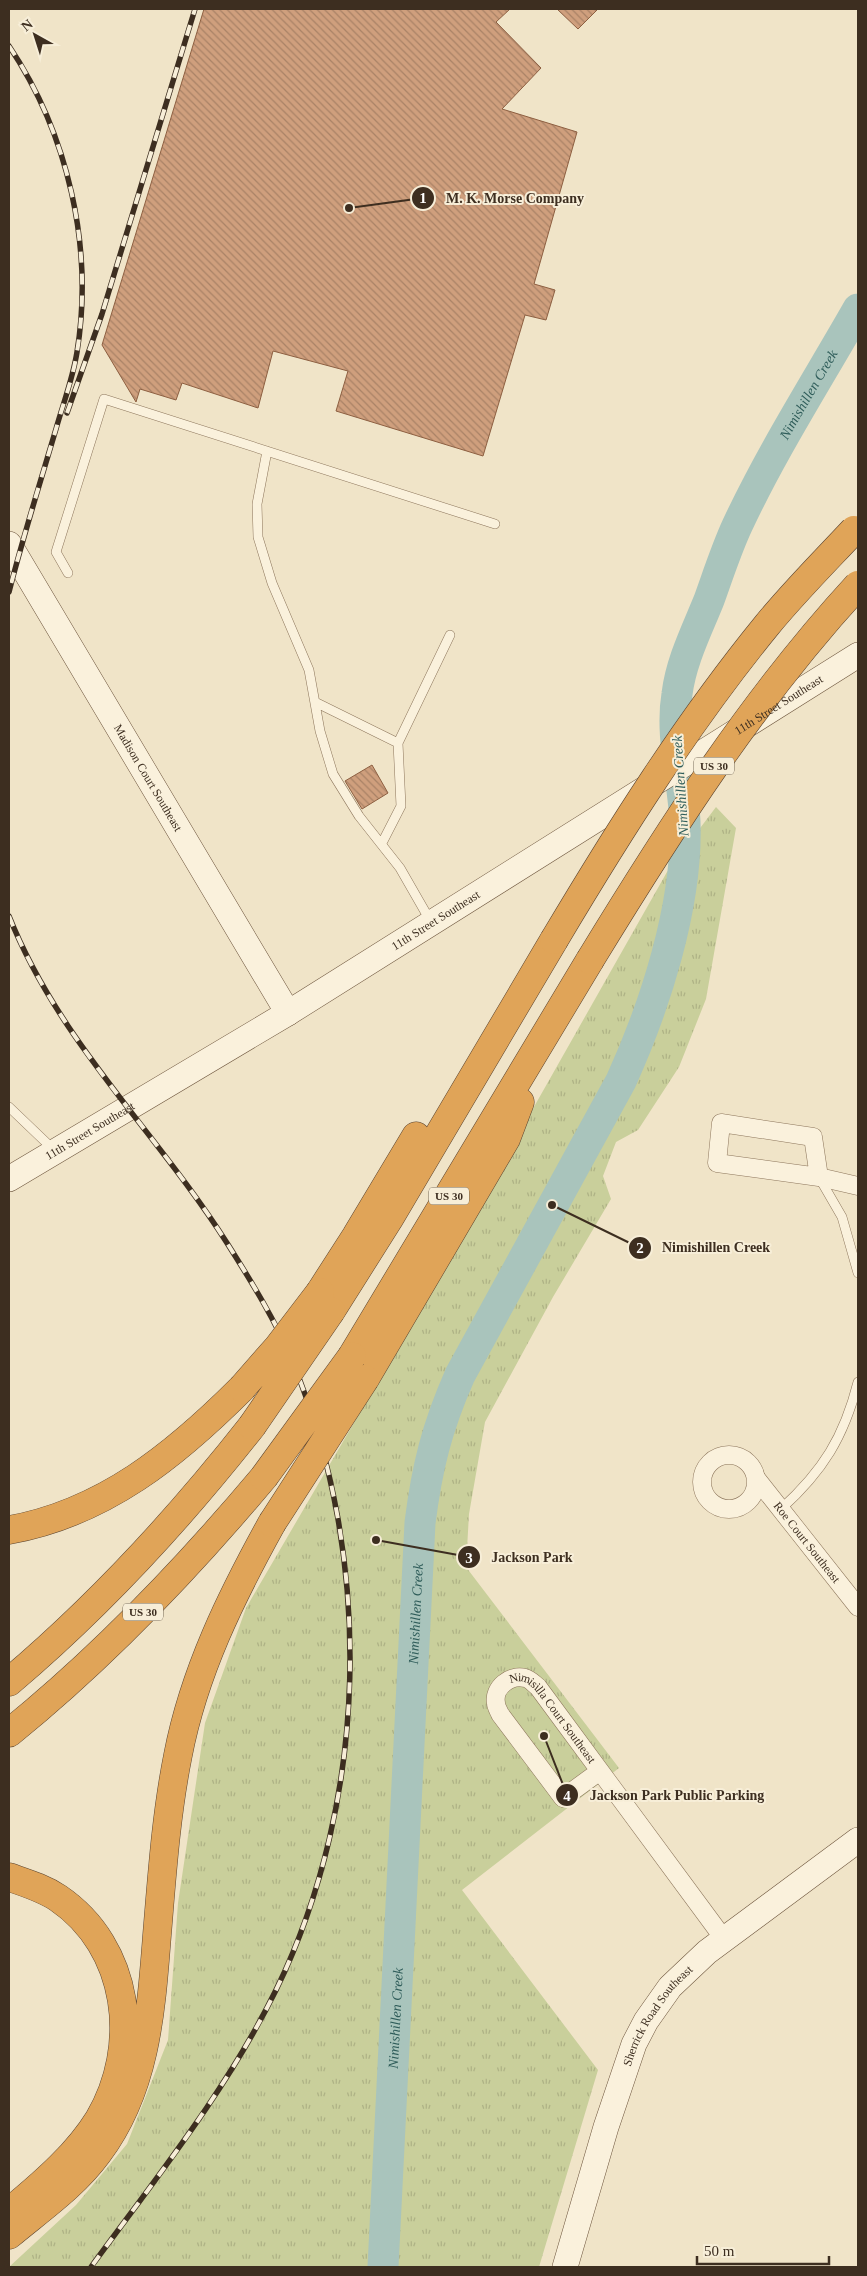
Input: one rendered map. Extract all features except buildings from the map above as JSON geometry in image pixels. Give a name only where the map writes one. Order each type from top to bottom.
[{"type":"highway","name":"US 30","points":[[9,1682],[121,1579],[178,1516],[252,1426],[325,1301],[389,1218],[514,1006],[621,830],[692,723],[768,624],[856,528]]},
{"type":"highway","name":"US 30","points":[[9,1733],[126,1629],[172,1583],[264,1477],[352,1356],[590,960],[678,818],[720,756],[798,654],[858,586]]},
{"type":"highway","points":[[9,2235],[62,2192],[92,2160],[120,2120],[135,2083],[148,2032],[171,1794],[186,1716],[198,1678],[224,1614],[272,1523],[398,1326],[506,1139],[546,1035]]},
{"type":"highway","points":[[9,1530],[50,1520],[75,1511],[122,1488],[155,1466],[186,1441],[242,1388],[278,1347],[325,1301]]},
{"type":"highway","points":[[9,1877],[34,1885],[57,1897],[87,1923],[102,1944],[114,1968],[121,1993],[125,2028],[119,2072],[98,2120],[64,2163],[9,2212]]},
{"type":"highway","points":[[9,2191],[64,2163]]},
{"type":"street","name":"Madison Court Southeast","points":[[9,544],[288,1013]]},
{"type":"street","name":"11th Street Southeast","points":[[9,1179],[288,1013],[858,655]]},
{"type":"street","points":[[819,1177],[813,1137],[721,1123],[717,1163],[819,1177],[858,1186]]},
{"type":"street","name":"Roe Court Southeast","points":[[756,1478],[855,1596]]},
{"type":"street","name":"Nimisilla Court Southeast","points":[[600,1771],[563,1798],[500,1714],[496,1704],[496,1692],[504,1683],[517,1677],[527,1678],[538,1687],[600,1771],[724,1939]]},
{"type":"street","name":"Sherrick Road Southeast","points":[[565,2267],[606,2127],[634,2044],[646,2021],[670,1987],[687,1968],[858,1840]]},
{"type":"lane","points":[[68,573],[56,552],[104,399],[495,524]]},
{"type":"lane","points":[[267,451],[257,504],[258,537],[268,574],[309,670],[320,731],[333,774],[359,816],[400,868],[432,924]]},
{"type":"lane","points":[[382,843],[401,806],[398,743],[450,635]]},
{"type":"lane","points":[[315,702],[398,743]]},
{"type":"lane","points":[[9,1107],[55,1151]]},
{"type":"lane","points":[[819,1177],[842,1217],[858,1273]]},
{"type":"lane","points":[[781,1509],[813,1479],[827,1459],[845,1422],[858,1382]]},
{"type":"green space","points":[[716,807],[736,828],[706,999],[679,1067],[638,1130],[616,1142],[603,1176],[611,1199],[553,1297],[485,1422],[469,1514],[466,1567],[619,1768],[462,1890],[598,2070],[539,2267],[9,2267],[76,2205],[127,2144],[168,2040],[178,1903],[205,1723],[246,1608],[390,1361],[667,872]]},
{"type":"waterway","name":"Nimishillen Creek","points":[[383,2267],[420,1523],[434,1448],[445,1412],[460,1375],[621,1081],[646,1021],[667,954],[675,921],[685,854],[684,806],[675,726],[675,710],[682,670],[737,526],[780,443],[858,309]]},
{"type":"railway","points":[[67,413],[102,314],[195,9]]},
{"type":"railway","points":[[9,46],[30,80],[47,116],[61,154],[72,193],[79,232],[82,272],[81,312],[75,362],[9,592]]},
{"type":"railway","points":[[9,916],[30,962],[54,1004],[110,1085],[199,1202],[263,1301],[279,1332],[293,1363],[319,1438],[338,1517],[348,1597],[350,1678],[344,1759],[329,1839],[307,1916],[276,1990],[236,2063],[190,2133],[91,2267]]},
{"type":"place","name":"M. K. Morse Company","points":[[349,208]]},
{"type":"place","name":"Nimishillen Creek","points":[[552,1205]]},
{"type":"place","name":"Jackson Park","points":[[376,1540]]},
{"type":"place","name":"Jackson Park Public Parking","points":[[544,1736]]}]
